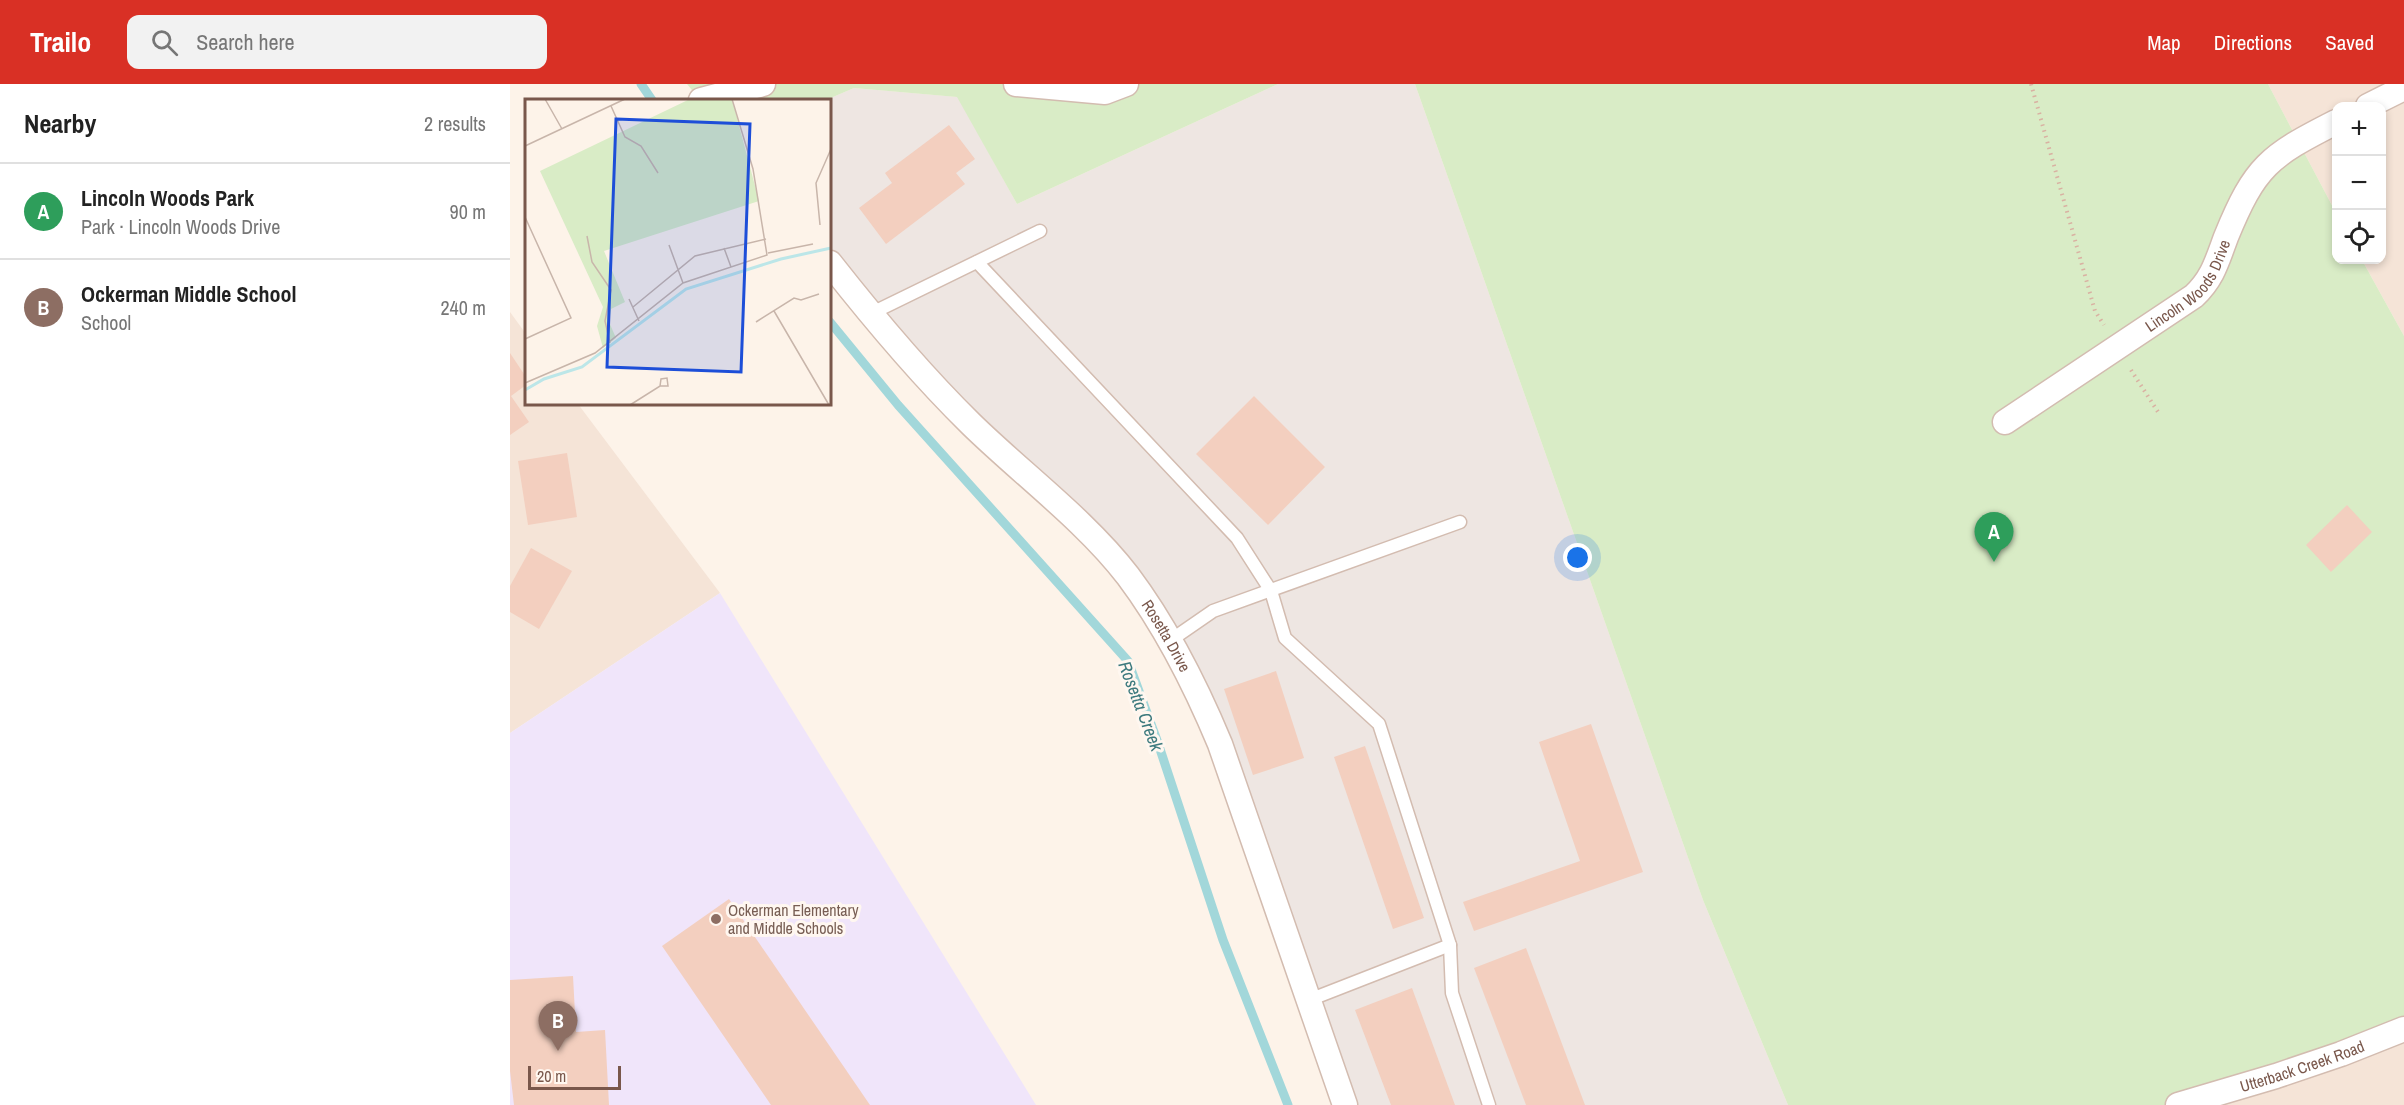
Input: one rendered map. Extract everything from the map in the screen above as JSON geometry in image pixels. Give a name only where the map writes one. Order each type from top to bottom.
[{"type":"street","points":[[687,84],[699,99]]},
{"type":"street","points":[[704,99],[763,84]]},
{"type":"street","points":[[1016,84],[1105,92],[1126,84]]},
{"type":"street","points":[[2376,102],[2404,88]]},
{"type":"street","name":"Lincoln Woods Drive","points":[[2005,422],[2194,296],[2208,282],[2240,203],[2253,180],[2270,160],[2297,142],[2332,124]]},
{"type":"street","name":"Rosetta Drive","points":[[831,264],[870,314],[970,423],[1101,545],[1128,576],[1171,640],[1196,686],[1220,744],[1345,1105]]},
{"type":"street","name":"Utterback Creek Road","points":[[2188,1101],[2276,1076],[2404,1029]]},
{"type":"lane","points":[[870,314],[1040,231]]},
{"type":"lane","points":[[977,262],[1237,538],[1271,591],[1285,638],[1380,724],[1450,945],[1452,993],[1488,1105]]},
{"type":"lane","points":[[1171,640],[1213,611],[1460,522]]},
{"type":"lane","points":[[1309,1000],[1450,945]]},
{"type":"path","points":[[2031,84],[2095,311],[2160,415]]},
{"type":"shaded area","points":[[1278,84],[1415,84],[1703,900],[1788,1105],[1338,1105],[1220,744],[1128,576],[831,264],[831,99],[828,99],[854,88],[958,97],[1017,204]]},
{"type":"shaded area","points":[[2268,84],[2404,84],[2404,336],[2364,264],[2386,264],[2386,102],[2332,102],[2332,205]]},
{"type":"shaded area","points":[[510,312],[525,333],[525,405],[579,405],[720,593],[510,733]]},
{"type":"shaded area","name":"Ockerman Elementary and Middle Schools","points":[[720,593],[1036,1105],[510,1105],[510,733]]},
{"type":"shaded area","points":[[2404,1029],[2404,1105],[2178,1105]]},
{"type":"green space","points":[[687,84],[1278,84],[1017,204],[957,97],[854,88],[828,99],[699,99]]},
{"type":"green space","points":[[1415,84],[2268,84],[2332,205],[2332,264],[2364,264],[2404,336],[2404,1029],[2178,1105],[1788,1105],[1703,900]]},
{"type":"building","points":[[949,125],[975,159],[956,173],[965,184],[886,244],[859,208],[892,183],[885,173]]},
{"type":"building","points":[[510,353],[525,376],[525,386],[511,396],[529,422],[510,435]]},
{"type":"building","points":[[1254,396],[1325,467],[1268,525],[1196,454]]},
{"type":"building","points":[[567,453],[577,517],[528,525],[518,461]]},
{"type":"building","points":[[2347,505],[2372,532],[2331,572],[2306,545]]},
{"type":"building","points":[[531,548],[572,571],[539,629],[510,612],[510,586]]},
{"type":"building","points":[[1276,671],[1304,758],[1253,775],[1224,689]]},
{"type":"building","points":[[1591,724],[1643,872],[1474,931],[1463,902],[1580,861],[1539,742]]},
{"type":"building","points":[[1365,746],[1424,918],[1393,929],[1334,757]]},
{"type":"building","points":[[729,899],[870,1105],[771,1105],[662,946]]},
{"type":"building","points":[[1526,948],[1585,1105],[1526,1105],[1474,968]]},
{"type":"building","points":[[573,976],[576,1032],[605,1030],[609,1105],[514,1105],[510,1071],[510,980]]},
{"type":"building","points":[[1412,988],[1455,1105],[1391,1105],[1355,1010]]},
{"type":"waterway","name":"Rosetta Creek","points":[[641,84],[651,99]]},
{"type":"waterway","name":"Rosetta Creek","points":[[831,323],[898,405],[1128,661],[1158,743],[1223,940],[1288,1105]]},
{"type":"place","name":"Lincoln Woods Park","points":[[1994,562]]},
{"type":"place","name":"Ockerman Elementary and Middle Schools","points":[[716,919]]},
{"type":"place","name":"Ockerman Middle School","points":[[558,1051]]}]
